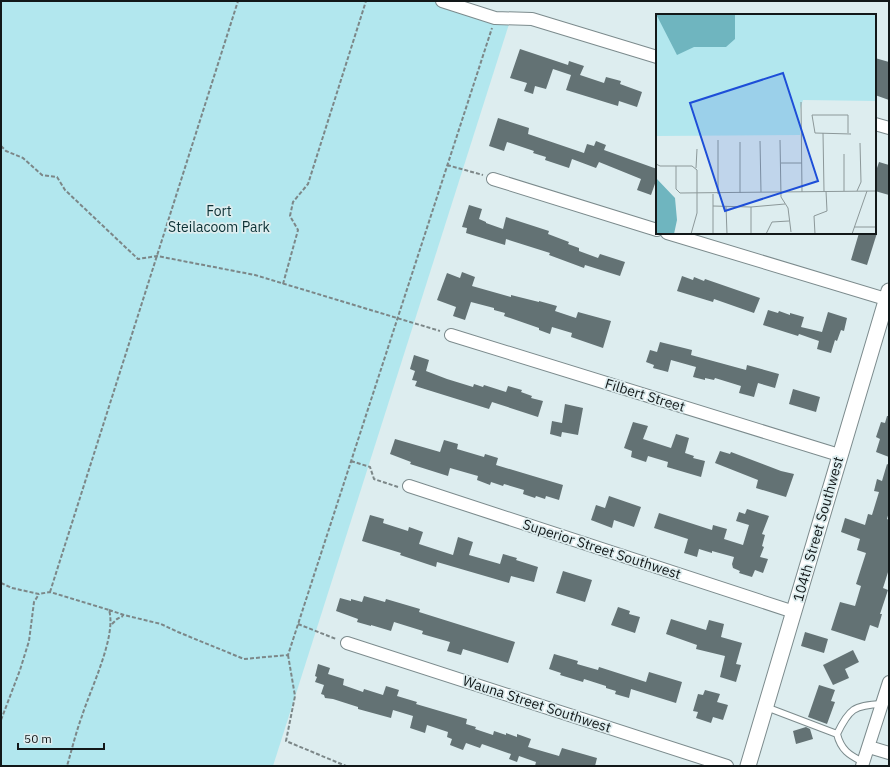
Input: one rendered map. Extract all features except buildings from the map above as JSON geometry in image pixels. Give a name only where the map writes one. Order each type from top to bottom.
[{"type":"street","points":[[442,1],[495,18],[532,20],[656,57]]},
{"type":"street","points":[[876,124],[889,128]]},
{"type":"street","points":[[494,178],[656,230]]},
{"type":"street","points":[[673,234],[888,297]]},
{"type":"street","name":"104th Street Southwest","points":[[748,766],[888,297]]},
{"type":"street","name":"Filbert Street","points":[[451,334],[840,454]]},
{"type":"street","name":"Superior Street Southwest","points":[[409,486],[794,612]]},
{"type":"street","name":"Wauna Street Southwest","points":[[347,643],[727,766]]},
{"type":"street","points":[[862,764],[889,682]]},
{"type":"street","points":[[868,747],[889,754]]},
{"type":"lane","points":[[862,764],[848,754],[838,741],[837,734],[849,712],[859,706],[882,704]]},
{"type":"lane","points":[[766,707],[837,734]]},
{"type":"path","points":[[50,592],[238,1]]},
{"type":"path","points":[[283,284],[298,230],[290,216],[293,202],[308,184],[366,1]]},
{"type":"path","points":[[346,766],[286,741],[295,696],[288,655],[495,18]]},
{"type":"path","points":[[1,146],[6,151],[23,158],[42,175],[57,177],[66,190],[138,259],[157,256],[255,275],[451,334]]},
{"type":"path","points":[[447,165],[494,178]]},
{"type":"path","points":[[351,461],[370,467],[374,479],[404,489],[409,486]]},
{"type":"path","points":[[1,582],[12,588],[39,594],[50,592],[124,615],[161,624],[244,659],[288,655]]},
{"type":"path","points":[[1,720],[20,670],[29,641],[34,602],[39,594]]},
{"type":"path","points":[[67,766],[82,715],[104,655],[112,625],[112,617],[109,610]]},
{"type":"path","points":[[112,625],[117,618],[124,615]]},
{"type":"path","points":[[298,624],[347,643]]},
{"type":"green space","name":"Fort Steilacoom Park","points":[[1,1],[441,1],[509,24],[273,766],[1,766]]}]
